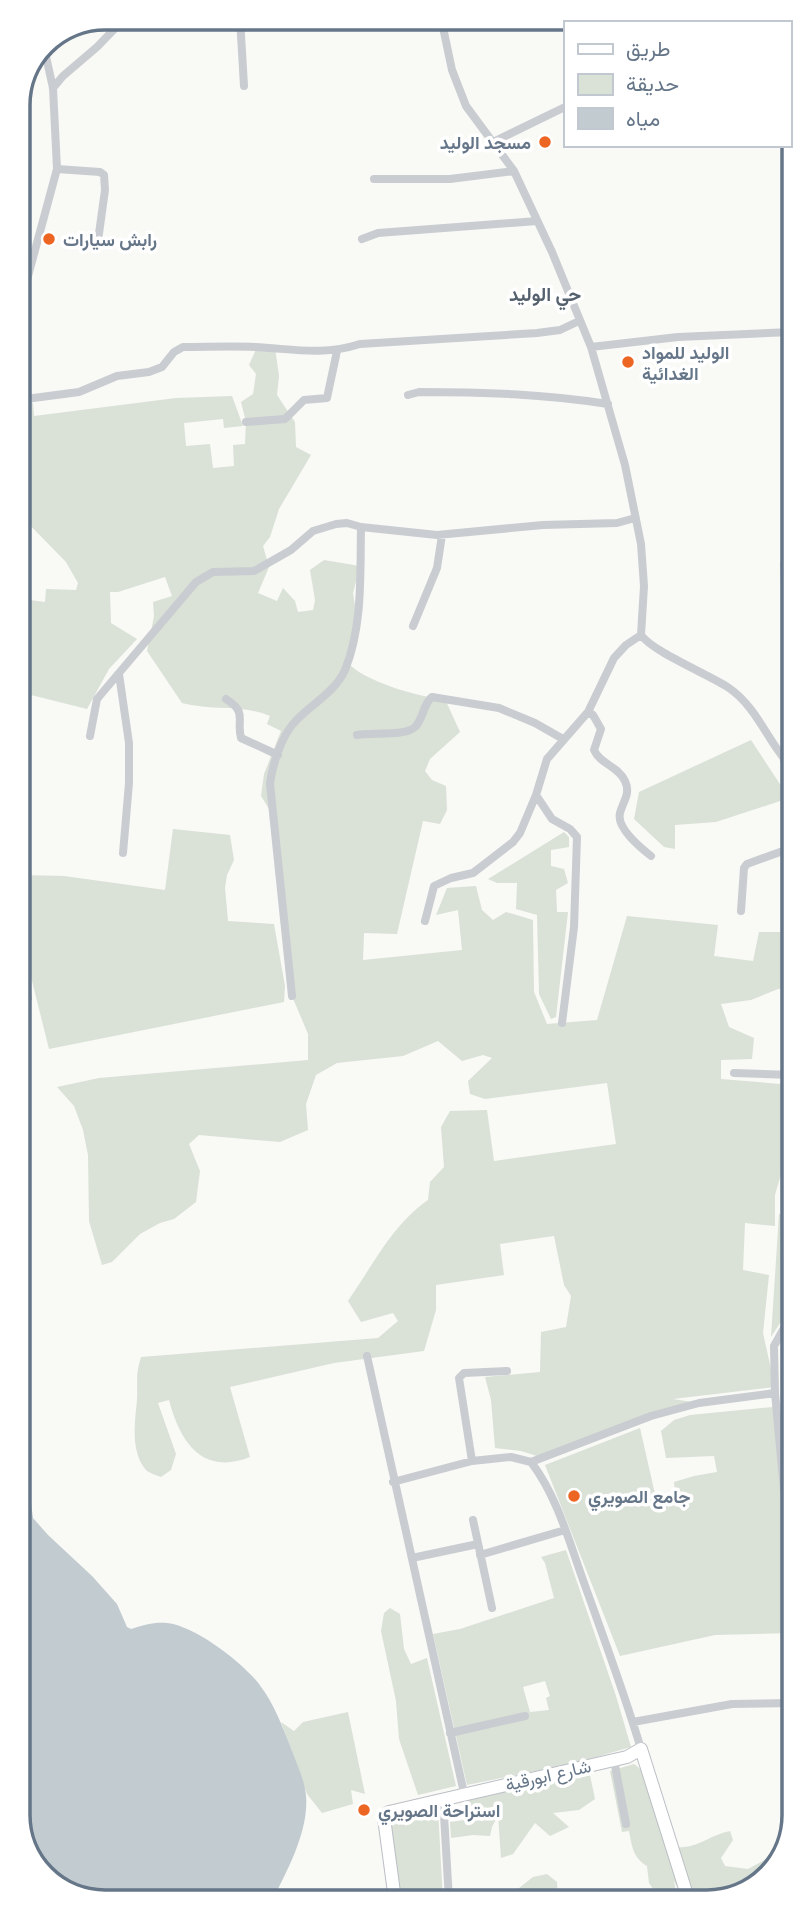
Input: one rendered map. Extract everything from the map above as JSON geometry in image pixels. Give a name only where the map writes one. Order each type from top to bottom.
[{"type":"main road","name":"شارع ابورقية","points":[[394,1890],[385,1815],[443,1798],[627,1757],[641,1749]]},
{"type":"main road","points":[[641,1749],[685,1890]]},
{"type":"street","points":[[53,88],[113,30]]},
{"type":"street","points":[[241,30],[244,86]]},
{"type":"street","points":[[444,30],[458,88],[472,115],[514,171],[591,346],[625,465],[641,544],[644,586],[641,635],[654,648],[729,688],[745,701],[782,757]]},
{"type":"street","points":[[30,269],[57,169],[53,88],[46,58]]},
{"type":"street","points":[[493,142],[564,107]]},
{"type":"street","points":[[57,169],[104,174],[105,190],[97,248]]},
{"type":"street","points":[[374,180],[450,179],[514,171]]},
{"type":"street","points":[[362,239],[378,233],[537,221]]},
{"type":"street","points":[[30,398],[79,391],[117,376],[149,372],[162,367],[174,352],[183,346],[337,351],[360,344],[537,333],[560,330],[579,321]]},
{"type":"street","points":[[591,346],[678,337],[782,332]]},
{"type":"street","points":[[246,422],[285,419],[304,400],[327,398],[337,351]]},
{"type":"street","points":[[408,395],[419,392],[547,395],[608,404]]},
{"type":"street","points":[[90,736],[97,699],[196,582],[213,572],[254,571],[291,550],[313,531],[347,523],[361,527],[442,535],[543,525],[617,523],[635,519]]},
{"type":"street","points":[[292,996],[270,784],[278,755],[291,726],[323,697],[345,670],[358,625],[361,527]]},
{"type":"street","points":[[413,626],[437,568],[442,535]]},
{"type":"street","points":[[425,921],[434,886],[451,878],[473,873],[513,842],[520,833],[547,760],[563,738],[588,712],[614,657],[641,635]]},
{"type":"street","points":[[119,674],[129,743],[129,783],[123,853]]},
{"type":"street","points":[[357,735],[406,732],[415,727],[427,701],[432,697],[499,708],[563,738]]},
{"type":"street","points":[[226,699],[240,712],[241,738],[278,755]]},
{"type":"street","points":[[588,712],[601,729],[594,750],[596,755],[611,765],[625,781],[627,796],[619,815],[621,825],[651,856]]},
{"type":"street","points":[[536,795],[552,819],[577,836],[575,927],[562,1023]]},
{"type":"street","points":[[741,911],[744,868],[747,864],[782,851]]},
{"type":"street","points":[[734,1073],[782,1075]]},
{"type":"street","points":[[782,1332],[774,1346],[782,1469]]},
{"type":"street","points":[[367,1356],[464,1793]]},
{"type":"street","points":[[472,1461],[459,1378],[464,1373],[506,1371]]},
{"type":"street","points":[[393,1482],[472,1461],[511,1457],[531,1462],[651,1416],[699,1404],[775,1393]]},
{"type":"street","points":[[531,1462],[545,1484],[565,1530],[641,1749]]},
{"type":"street","points":[[473,1520],[492,1608]]},
{"type":"street","points":[[480,1555],[565,1530]]},
{"type":"street","points":[[412,1558],[478,1544]]},
{"type":"street","points":[[633,1722],[732,1704],[782,1703]]},
{"type":"street","points":[[450,1732],[525,1716]]},
{"type":"street","points":[[614,1760],[626,1824]]},
{"type":"street","points":[[443,1798],[448,1890]]},
{"type":"green space","points":[[257,347],[275,348],[279,376],[277,395],[295,422],[296,447],[311,455],[279,509],[270,537],[263,546],[269,567],[258,593],[277,601],[283,588],[295,601],[298,612],[313,610],[315,600],[310,570],[324,560],[360,566],[353,593],[358,625],[347,662],[378,682],[445,699],[460,732],[430,759],[425,771],[432,780],[446,786],[447,810],[440,824],[423,821],[397,934],[364,933],[363,960],[462,950],[458,910],[436,915],[447,888],[476,886],[482,910],[493,920],[506,912],[533,920],[534,992],[547,1024],[597,1020],[627,916],[718,925],[714,956],[753,961],[759,932],[782,932],[782,989],[751,1000],[721,1004],[729,1027],[754,1038],[752,1059],[721,1060],[721,1079],[782,1084],[782,1170],[775,1195],[775,1226],[745,1223],[743,1270],[769,1275],[763,1333],[775,1387],[673,1399],[699,1403],[543,1458],[521,1451],[495,1448],[491,1400],[485,1377],[540,1372],[541,1332],[566,1327],[571,1296],[564,1285],[554,1236],[500,1244],[504,1275],[436,1285],[436,1310],[424,1351],[334,1363],[230,1387],[250,1457],[233,1462],[219,1462],[196,1451],[180,1429],[169,1400],[158,1403],[176,1454],[171,1470],[161,1477],[147,1471],[141,1463],[135,1427],[137,1375],[141,1357],[378,1338],[398,1321],[393,1313],[361,1322],[348,1301],[393,1233],[428,1200],[430,1182],[444,1167],[441,1127],[450,1111],[487,1110],[494,1161],[616,1144],[607,1083],[485,1099],[470,1094],[468,1081],[492,1058],[483,1055],[462,1061],[438,1041],[403,1056],[337,1063],[316,1075],[306,1104],[308,1130],[280,1142],[199,1135],[189,1144],[200,1171],[196,1202],[174,1219],[140,1234],[112,1262],[102,1265],[89,1221],[88,1155],[83,1130],[74,1106],[57,1087],[99,1078],[308,1060],[308,1034],[292,996],[274,817],[261,796],[264,774],[281,731],[267,724],[270,716],[260,712],[182,703],[147,651],[154,616],[153,602],[172,596],[165,577],[118,592],[110,592],[111,623],[137,639],[109,669],[87,709],[30,695],[30,600],[45,602],[46,589],[76,590],[78,583],[66,562],[30,525],[30,402],[33,403],[34,416],[176,398],[232,396],[243,426],[224,428],[223,419],[184,423],[186,446],[210,444],[213,468],[234,466],[233,445],[245,444],[246,422],[241,402],[253,394],[256,374],[249,365]]},
{"type":"green space","points":[[751,740],[782,787],[782,800],[716,822],[675,825],[675,849],[664,847],[634,819],[639,792]]},
{"type":"green space","points":[[173,829],[230,835],[234,860],[225,888],[228,921],[274,924],[285,986],[284,1002],[49,1049],[30,973],[30,875],[64,876],[165,890]]},
{"type":"green space","points":[[564,832],[569,837],[569,847],[551,850],[551,866],[564,869],[568,883],[556,890],[557,912],[568,912],[556,1017],[551,1019],[539,994],[537,915],[516,909],[517,883],[497,883],[488,879]]},
{"type":"green space","points":[[779,1214],[782,1214],[782,1320],[771,1337]]},
{"type":"green space","points":[[773,1407],[782,1461],[782,1633],[715,1635],[620,1656],[545,1465],[640,1428],[655,1494],[668,1502],[675,1492],[674,1482],[717,1472],[714,1456],[666,1458],[661,1431],[674,1420],[690,1415]]},
{"type":"green space","points":[[566,1550],[631,1747],[575,1763],[467,1785],[433,1634],[460,1629],[554,1598],[541,1557]],"holes":[[[545,1681],[550,1696],[546,1698],[549,1710],[530,1712],[523,1687]]]},
{"type":"green space","points":[[390,1608],[400,1614],[404,1649],[411,1664],[427,1658],[456,1786],[418,1795],[399,1739],[396,1701],[381,1631],[384,1613]]},
{"type":"green space","points":[[348,1712],[365,1794],[351,1790],[353,1804],[322,1813],[307,1794],[281,1722],[294,1731],[303,1722]]},
{"type":"green space","points":[[634,1764],[646,1778],[666,1846],[690,1846],[730,1831],[733,1840],[721,1858],[725,1866],[748,1869],[769,1858],[767,1861],[753,1875],[722,1889],[679,1890],[674,1881],[676,1890],[654,1890],[649,1883],[647,1866],[634,1851],[629,1831],[622,1832],[610,1771]]},
{"type":"green space","points":[[590,1775],[595,1799],[579,1810],[553,1813],[569,1827],[550,1836],[535,1823],[513,1854],[501,1858],[498,1815],[490,1836],[451,1838],[450,1822],[472,1819],[468,1798]]},
{"type":"green space","points":[[438,1809],[442,1890],[398,1890],[391,1821]]},
{"type":"green space","points":[[547,1874],[557,1882],[557,1890],[517,1890],[533,1877]]},
{"type":"water","points":[[30,1496],[33,1518],[117,1604],[127,1627],[131,1629],[153,1623],[167,1623],[191,1631],[217,1646],[259,1684],[282,1725],[306,1796],[301,1837],[277,1890],[100,1890],[67,1880],[45,1861],[30,1825]]},
{"type":"place","name":"مسجد الوليد","points":[[545,142]]},
{"type":"place","name":"رابش سيارات","points":[[49,239]]},
{"type":"place","name":"الوليد للمواد الغدائية","points":[[628,362]]},
{"type":"place","name":"جامع الصويري","points":[[574,1496]]},
{"type":"place","name":"استراحة الصويري","points":[[364,1810]]},
{"type":"district","name":"حي الوليد","points":[[545,294]]}]
